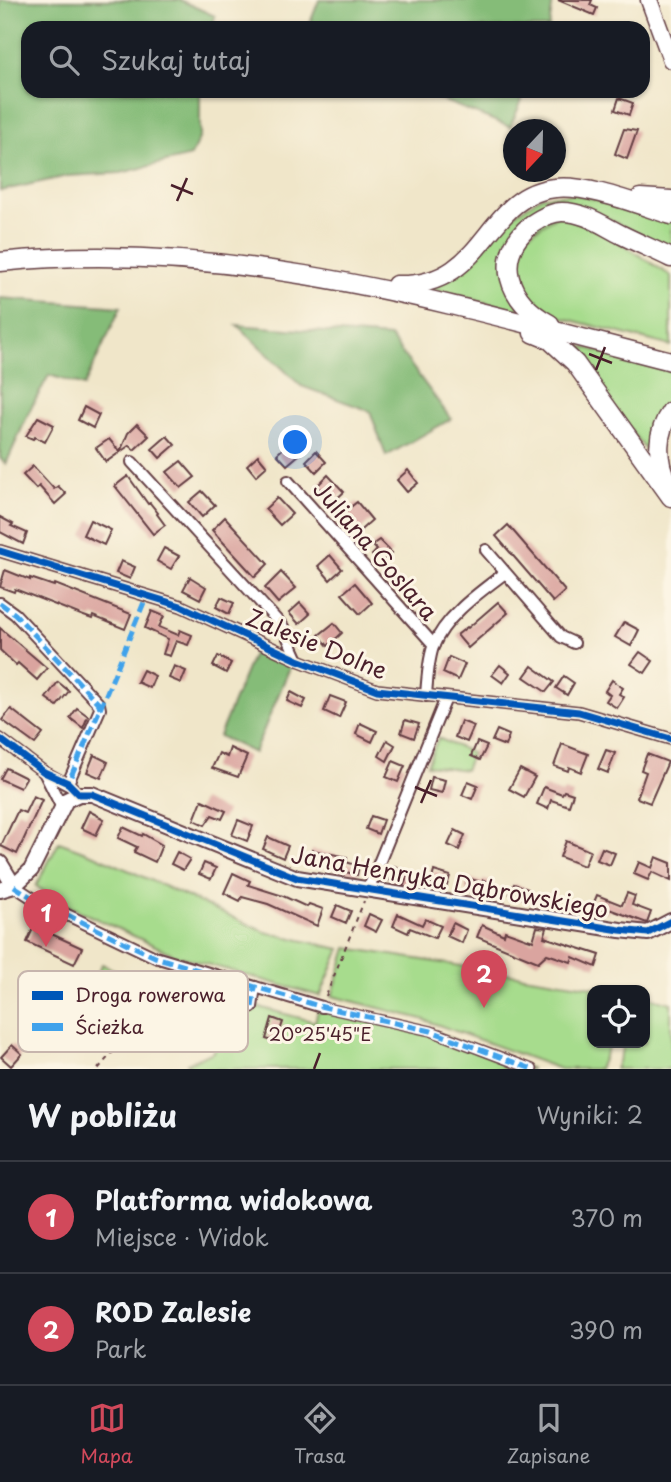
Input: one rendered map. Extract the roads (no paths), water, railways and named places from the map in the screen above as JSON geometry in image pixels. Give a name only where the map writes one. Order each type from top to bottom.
[{"type":"main road","points":[[649,0],[671,60]]},
{"type":"main road","points":[[361,284],[419,284],[441,278],[469,258],[517,202],[541,190],[569,188],[604,195],[671,215]]},
{"type":"main road","points":[[604,195],[671,200]]},
{"type":"main road","points":[[588,340],[547,323],[521,304],[510,282],[511,253],[515,243],[529,227],[558,212],[583,215],[671,258]]},
{"type":"main road","points":[[619,233],[671,269]]},
{"type":"main road","points":[[0,262],[47,258],[174,259],[231,263],[361,284],[499,316],[671,361]]},
{"type":"main road","points":[[499,316],[550,340],[564,351],[585,376],[671,497]]},
{"type":"main road","points":[[671,411],[663,427],[659,458],[662,471],[671,487]]},
{"type":"street","points":[[132,462],[283,627],[298,660]]},
{"type":"street","name":"Juliana Goslara","points":[[288,481],[434,645]]},
{"type":"street","points":[[486,550],[561,637],[574,643]]},
{"type":"street","name":"Zalesie Dolne","points":[[0,551],[181,606],[298,660],[377,690],[579,712],[671,738]]},
{"type":"street","points":[[426,696],[434,645],[440,634],[460,611],[505,573]]},
{"type":"street","points":[[0,603],[15,614],[99,704],[100,709],[74,788],[61,806],[34,866],[27,875],[7,888]]},
{"type":"street","points":[[368,890],[446,698]]},
{"type":"street","name":"Jana Henryka Dąbrowskiego","points":[[0,739],[44,772],[74,788],[297,878],[620,930],[648,933],[671,921]]},
{"type":"street","points":[[44,772],[61,806]]},
{"type":"street","points":[[0,863],[7,888]]},
{"type":"street","points":[[7,888],[155,957],[202,971]]},
{"type":"street","points":[[248,985],[322,1007],[431,1031],[532,1069]]},
{"type":"street","points":[[252,1007],[255,987]]},
{"type":"place","name":"Platforma widokowa","points":[[46,947]]},
{"type":"place","name":"ROD Zalesie","points":[[484,1008]]}]
